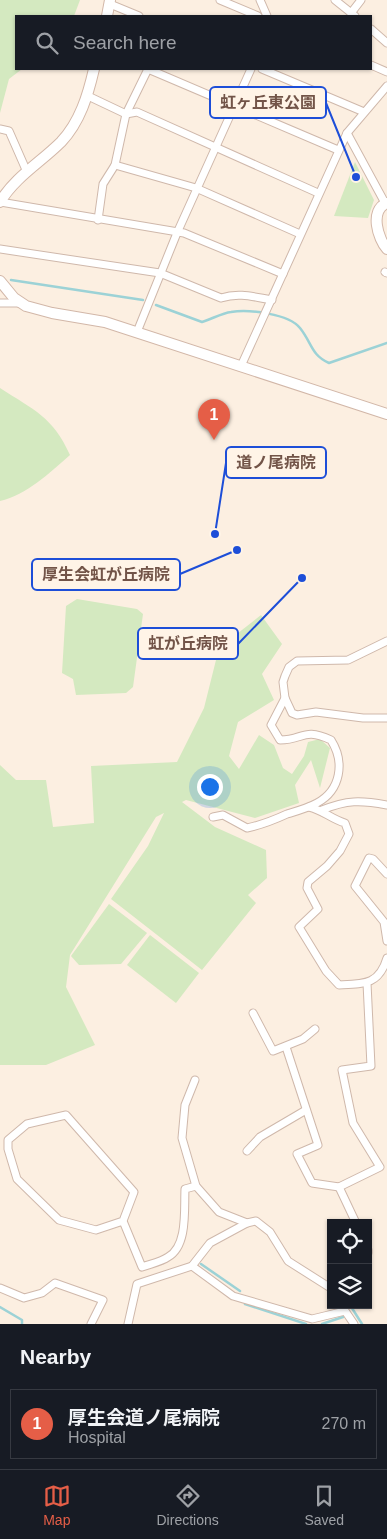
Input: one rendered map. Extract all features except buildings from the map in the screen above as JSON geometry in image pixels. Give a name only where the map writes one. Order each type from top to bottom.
[{"type":"street","points":[[220,0],[256,15]]},
{"type":"street","points":[[260,0],[267,15]]},
{"type":"street","points":[[335,0],[353,15],[361,0]]},
{"type":"street","points":[[107,15],[110,2],[137,15]]},
{"type":"street","points":[[372,30],[387,43]]},
{"type":"street","points":[[372,65],[387,72]]},
{"type":"street","points":[[94,70],[88,96],[76,121],[62,141],[27,172],[5,194],[0,202],[177,232],[283,274]]},
{"type":"street","points":[[98,220],[103,184],[115,165],[126,114],[148,70]]},
{"type":"street","points":[[150,70],[338,150]]},
{"type":"street","points":[[136,332],[196,188],[251,70]]},
{"type":"street","points":[[264,70],[364,112]]},
{"type":"street","points":[[241,366],[338,150],[347,133],[387,86]]},
{"type":"street","points":[[88,96],[126,114],[137,112],[318,193]]},
{"type":"street","points":[[0,129],[10,131],[27,172]]},
{"type":"street","points":[[347,133],[386,203],[380,208],[376,224],[379,237],[387,249]]},
{"type":"street","points":[[115,165],[196,188],[300,234]]},
{"type":"street","points":[[0,249],[160,273],[221,298],[232,294],[243,294],[272,300]]},
{"type":"street","points":[[0,281],[8,292],[21,303],[38,310],[105,322],[387,414]]},
{"type":"street","points":[[0,303],[21,303]]},
{"type":"street","points":[[387,641],[348,660],[297,661],[289,667],[283,682],[285,698],[292,713],[297,715],[316,712],[363,718],[387,718]]},
{"type":"street","points":[[213,816],[223,815],[247,828],[317,803],[334,789],[340,766],[336,748],[331,740],[308,733],[287,740],[280,740],[276,736],[272,725],[285,698]]},
{"type":"street","points":[[322,810],[344,801],[365,801],[387,805]]},
{"type":"street","points":[[308,806],[322,810],[330,818],[345,823],[349,834],[327,866],[308,882],[307,888],[318,909],[299,927],[326,971],[339,985],[366,983],[375,979],[384,968],[387,958]]},
{"type":"street","points":[[387,874],[373,859],[369,858],[355,886],[384,922],[387,941]]},
{"type":"street","points":[[286,1047],[318,1145],[297,1154],[312,1183],[339,1187],[380,1167],[353,1123],[342,1070],[371,1066],[366,983]]},
{"type":"street","points":[[253,1013],[273,1050],[286,1047],[315,1029]]},
{"type":"street","points":[[194,1080],[185,1105],[182,1138],[196,1186],[219,1212],[247,1223]]},
{"type":"street","points":[[247,1151],[260,1138],[306,1110]]},
{"type":"street","points":[[123,1221],[96,1230],[58,1220],[17,1179],[8,1149],[8,1140],[27,1124],[66,1116],[134,1192],[123,1221],[142,1267],[168,1258],[176,1251],[182,1234],[185,1189],[196,1186]]},
{"type":"street","points":[[339,1187],[354,1219]]},
{"type":"street","points":[[128,1324],[137,1284],[192,1266],[210,1243],[247,1223],[256,1221],[270,1232],[288,1261],[327,1286]]},
{"type":"street","points":[[192,1266],[233,1296],[312,1319],[340,1309]]},
{"type":"street","points":[[0,1288],[24,1298],[42,1293],[55,1283],[103,1300],[91,1324]]},
{"type":"street","points":[[344,1309],[354,1324]]},
{"type":"green space","points":[[0,0],[80,0],[74,15],[15,15],[15,70],[21,70],[9,79],[0,113]]},
{"type":"green space","points":[[355,162],[374,200],[368,218],[334,216]]},
{"type":"green space","points":[[0,388],[33,409],[49,423],[64,442],[70,455],[28,489],[0,501]]},
{"type":"green space","points":[[77,599],[137,609],[143,614],[133,687],[126,693],[76,695],[73,679],[62,673],[66,606]]},
{"type":"green space","points":[[261,615],[282,644],[262,674],[274,700],[238,722],[229,756],[239,769],[259,735],[274,745],[283,768],[292,774],[304,756],[308,742],[320,739],[330,748],[320,788],[311,760],[295,785],[299,803],[255,818],[186,800],[182,802],[215,827],[266,850],[267,878],[248,895],[256,903],[202,970],[111,899],[148,846],[164,813],[156,817],[70,955],[66,987],[95,1045],[46,1065],[0,1065],[0,765],[16,780],[46,780],[53,827],[94,823],[91,766],[177,762],[204,708],[219,648]]},
{"type":"green space","points":[[109,904],[147,933],[121,964],[79,965],[71,956]]},
{"type":"green space","points":[[150,935],[199,973],[176,1003],[127,965]]},
{"type":"waterway","points":[[11,280],[143,300]]},
{"type":"waterway","points":[[156,305],[202,322],[239,311],[258,312],[287,319],[300,328],[315,352],[329,363],[387,343]]},
{"type":"waterway","points":[[201,1264],[240,1291]]},
{"type":"waterway","points":[[245,1304],[306,1324]]},
{"type":"waterway","points":[[0,1307],[22,1320],[22,1324]]},
{"type":"waterway","points":[[353,1309],[362,1324]]},
{"type":"waterway","points":[[322,1324],[343,1317]]},
{"type":"place","name":"虹ヶ丘東公園","points":[[356,177]]},
{"type":"place","name":"厚生会道ノ尾病院","points":[[214,440]]},
{"type":"place","name":"道ノ尾病院","points":[[215,534]]},
{"type":"place","name":"厚生会虹が丘病院","points":[[237,550]]},
{"type":"place","name":"虹が丘病院","points":[[302,578]]}]
